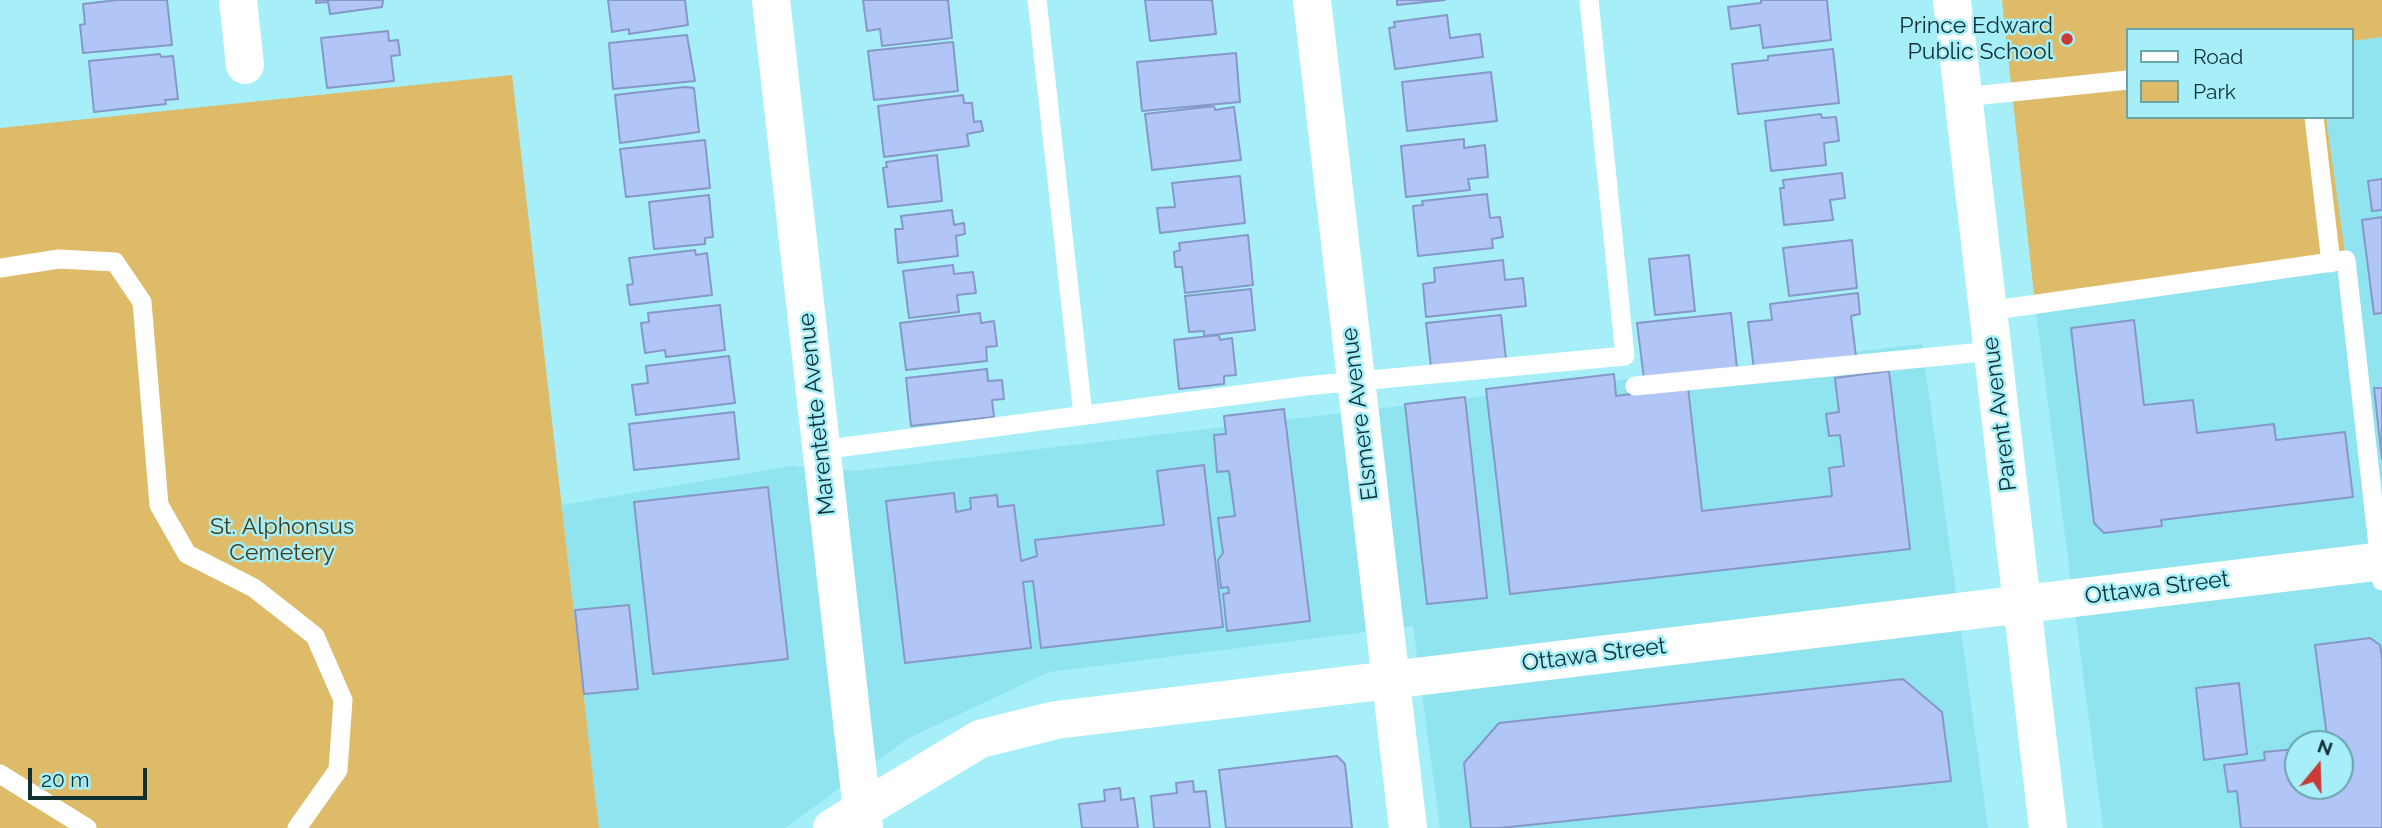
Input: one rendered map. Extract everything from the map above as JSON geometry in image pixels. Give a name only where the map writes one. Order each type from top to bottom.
[{"type":"street","points":[[238,0],[245,65]]},
{"type":"street","name":"Marentette Avenue","points":[[771,0],[821,450],[852,822]]},
{"type":"street","name":"Elsmere Avenue","points":[[1312,0],[1408,828]]},
{"type":"street","name":"Parent Avenue","points":[[1952,0],[2048,828]]},
{"type":"street","name":"Ottawa Street","points":[[852,822],[980,739],[1056,720],[2022,603],[2381,568]]},
{"type":"lane","points":[[1037,0],[1083,415]]},
{"type":"lane","points":[[821,450],[1357,382],[1625,356],[1589,0]]},
{"type":"lane","points":[[1964,97],[2126,80]]},
{"type":"lane","points":[[2314,119],[2331,263]]},
{"type":"lane","points":[[0,268],[59,258],[115,262],[142,302],[159,505],[187,554],[254,588],[315,636],[343,700],[338,770],[297,828]]},
{"type":"lane","points":[[1989,311],[2346,260],[2381,568]]},
{"type":"lane","points":[[1635,386],[1993,351]]},
{"type":"lane","points":[[0,774],[87,828]]},
{"type":"shaded area","points":[[2002,0],[2382,0],[2382,828],[2103,828],[2035,304],[2345,260],[2326,119],[2354,119],[2354,28],[2126,28],[2126,31],[2010,77]]},
{"type":"shaded area","points":[[1922,344],[1988,828],[1440,828],[1413,626],[1049,672],[909,738],[785,828],[599,828],[562,505],[791,466],[854,471]]},
{"type":"green space","points":[[2002,0],[2382,0],[2382,37],[2354,41],[2354,28],[2126,28],[2126,119],[2326,119],[2346,260],[2035,304]]},
{"type":"green space","name":"St. Alphonsus Cemetery","points":[[512,75],[599,828],[0,828],[0,128]]},
{"type":"building","points":[[117,0],[167,0],[172,45],[83,53],[80,25],[85,24],[83,4]]},
{"type":"building","points":[[316,0],[383,0],[382,7],[330,14],[328,2],[316,3]]},
{"type":"building","points":[[608,0],[685,0],[688,25],[629,34],[629,29],[612,32]]},
{"type":"building","points":[[863,0],[948,0],[952,38],[882,46],[880,29],[867,31]]},
{"type":"building","points":[[1145,0],[1212,0],[1216,34],[1150,41]]},
{"type":"building","points":[[1397,0],[1445,0],[1397,5]]},
{"type":"building","points":[[1761,0],[1827,0],[1831,40],[1763,48],[1760,25],[1731,29],[1728,7],[1761,3]]},
{"type":"building","points":[[1447,15],[1450,38],[1480,34],[1483,57],[1395,69],[1389,28],[1395,27],[1394,22]]},
{"type":"building","points":[[388,31],[389,41],[398,40],[400,55],[391,56],[394,81],[327,88],[321,38]]},
{"type":"building","points":[[687,35],[695,81],[613,89],[609,43]]},
{"type":"building","points":[[953,42],[958,91],[874,100],[868,51]]},
{"type":"building","points":[[1833,49],[1839,103],[1738,114],[1732,64],[1768,60],[1768,56]]},
{"type":"building","points":[[1236,53],[1240,102],[1142,111],[1137,62]]},
{"type":"building","points":[[160,54],[161,57],[173,56],[178,99],[165,100],[166,104],[94,112],[89,61]]},
{"type":"building","points":[[1491,72],[1497,121],[1407,131],[1402,82]]},
{"type":"building","points":[[694,88],[699,132],[620,143],[615,95]]},
{"type":"building","points":[[963,95],[964,103],[972,103],[974,122],[981,121],[983,131],[967,134],[969,146],[884,157],[878,106]]},
{"type":"building","points":[[1214,106],[1215,110],[1234,107],[1241,160],[1152,170],[1145,114]]},
{"type":"building","points":[[1821,114],[1822,118],[1836,117],[1839,141],[1824,143],[1826,165],[1771,171],[1765,121]]},
{"type":"building","points":[[1464,139],[1464,148],[1485,145],[1488,177],[1468,179],[1470,190],[1406,197],[1401,146]]},
{"type":"building","points":[[705,140],[710,188],[626,197],[620,149]]},
{"type":"building","points":[[937,155],[942,201],[888,207],[883,168],[887,167],[886,162]]},
{"type":"building","points":[[1842,173],[1845,198],[1830,200],[1833,220],[1784,225],[1780,188],[1784,188],[1783,180]]},
{"type":"building","points":[[1240,176],[1245,223],[1160,233],[1157,208],[1175,207],[1172,183]]},
{"type":"building","points":[[2382,179],[2382,210],[2372,211],[2368,181]]},
{"type":"building","points":[[1487,194],[1490,218],[1500,217],[1503,237],[1492,239],[1493,248],[1418,256],[1413,206],[1423,205],[1422,201]]},
{"type":"building","points":[[709,195],[713,237],[705,238],[705,244],[654,249],[649,202]]},
{"type":"building","points":[[952,210],[954,225],[964,223],[965,234],[956,236],[958,256],[898,263],[895,229],[903,229],[901,216]]},
{"type":"building","points":[[2382,217],[2382,313],[2374,314],[2362,220]]},
{"type":"building","points":[[1248,235],[1253,285],[1185,293],[1182,267],[1175,267],[1174,252],[1180,250],[1179,243]]},
{"type":"building","points":[[1852,240],[1857,288],[1789,296],[1783,248]]},
{"type":"building","points":[[695,250],[696,255],[707,253],[712,295],[630,305],[627,285],[633,284],[629,258]]},
{"type":"building","points":[[1689,255],[1695,311],[1655,315],[1649,259]]},
{"type":"building","points":[[1503,260],[1505,280],[1523,278],[1526,306],[1426,317],[1423,284],[1435,282],[1434,268]]},
{"type":"building","points":[[953,265],[954,274],[973,272],[976,293],[957,295],[959,312],[909,318],[903,271]]},
{"type":"building","points":[[1251,289],[1255,330],[1204,336],[1204,331],[1189,332],[1185,296]]},
{"type":"building","points":[[1858,293],[1860,314],[1851,316],[1856,356],[1754,369],[1748,322],[1772,320],[1770,304]]},
{"type":"building","points":[[720,305],[725,350],[666,357],[665,350],[645,353],[641,323],[649,322],[648,313]]},
{"type":"building","points":[[980,313],[981,323],[994,321],[997,346],[986,347],[987,361],[906,370],[900,323]]},
{"type":"building","points":[[1731,313],[1737,368],[1644,379],[1637,323]]},
{"type":"building","points":[[1501,315],[1506,359],[1431,367],[1426,323]]},
{"type":"building","points":[[2134,320],[2144,405],[2193,400],[2197,433],[2274,424],[2276,440],[2345,432],[2353,497],[2161,520],[2162,526],[2104,533],[2094,523],[2071,328]]},
{"type":"building","points":[[1219,335],[1220,340],[1232,338],[1236,375],[1224,376],[1224,384],[1179,389],[1174,340]]},
{"type":"building","points":[[729,356],[735,403],[636,415],[632,385],[648,383],[646,366]]},
{"type":"building","points":[[987,369],[988,381],[1002,380],[1004,399],[992,400],[994,417],[911,426],[906,378]]},
{"type":"building","points":[[1889,371],[1910,549],[1510,594],[1486,389],[1614,374],[1616,396],[1688,387],[1702,511],[1832,496],[1829,468],[1844,466],[1840,435],[1829,436],[1826,414],[1839,412],[1835,378]]},
{"type":"building","points":[[2374,388],[2382,388],[2382,459]]},
{"type":"building","points":[[1465,397],[1487,598],[1427,604],[1405,404]]},
{"type":"building","points":[[1284,409],[1310,621],[1227,631],[1223,594],[1229,593],[1228,587],[1221,588],[1218,560],[1223,553],[1218,518],[1235,516],[1229,471],[1217,472],[1214,435],[1226,434],[1224,416]]},
{"type":"building","points":[[734,412],[739,459],[634,470],[629,424]]},
{"type":"building","points":[[1204,465],[1223,627],[1041,648],[1033,581],[1023,582],[1031,648],[905,663],[886,501],[954,493],[956,512],[971,509],[970,498],[997,495],[998,507],[1014,505],[1021,561],[1037,556],[1035,540],[1164,525],[1157,471]]},
{"type":"building","points":[[768,487],[788,659],[653,674],[634,502]]},
{"type":"building","points":[[629,605],[638,689],[584,694],[575,610]]},
{"type":"building","points":[[2370,638],[2380,645],[2382,828],[2241,828],[2237,791],[2228,792],[2224,765],[2265,760],[2264,752],[2284,750],[2284,800],[2354,800],[2354,730],[2326,730],[2315,645]]},
{"type":"building","points":[[1903,679],[1942,712],[1951,781],[1500,828],[1471,828],[1464,763],[1499,723]]},
{"type":"building","points":[[2239,683],[2247,754],[2204,760],[2196,688]]},
{"type":"building","points":[[1337,756],[1345,764],[1352,828],[1226,828],[1219,770]]},
{"type":"building","points":[[1193,781],[1194,792],[1206,791],[1210,828],[1154,828],[1151,796],[1177,793],[1176,783]]},
{"type":"building","points":[[1120,788],[1121,800],[1134,798],[1138,828],[1082,828],[1079,804],[1105,801],[1104,790]]},
{"type":"place","name":"Prince Edward Public School","points":[[2067,39]]}]
